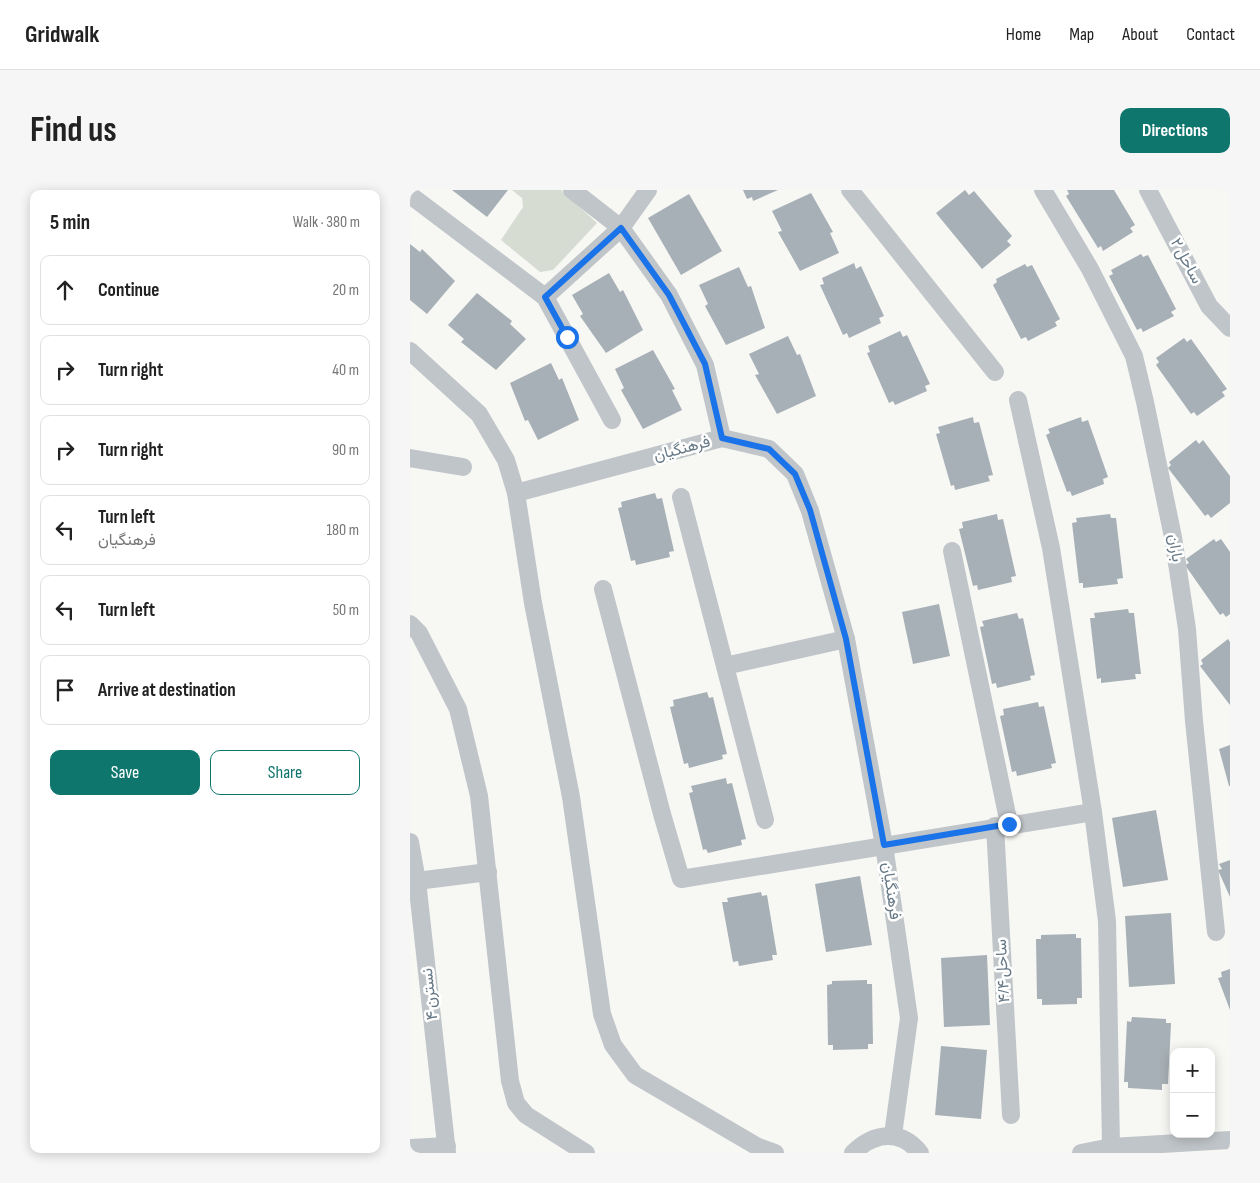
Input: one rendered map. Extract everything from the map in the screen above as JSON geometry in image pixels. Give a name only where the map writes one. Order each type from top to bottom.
[{"type":"street","points":[[572,190],[621,228],[669,295],[705,364],[722,438]]},
{"type":"street","points":[[545,297],[621,228],[648,190]]},
{"type":"street","points":[[850,190],[884,236],[995,372]]},
{"type":"street","name":"باران","points":[[1043,190],[1090,269],[1134,356],[1145,402],[1173,537],[1187,629],[1216,932]]},
{"type":"street","name":"ساحل ۲","points":[[1148,190],[1209,306],[1230,328]]},
{"type":"street","points":[[410,195],[545,297],[612,420]]},
{"type":"street","points":[[410,351],[479,414],[506,460],[516,493],[533,603],[571,797],[602,1014],[613,1045],[635,1075],[758,1147],[775,1153]]},
{"type":"street","points":[[1018,400],[1051,548],[1093,812],[1108,921],[1111,1147]]},
{"type":"street","name":"فرهنگیان","points":[[516,493],[722,438],[769,449],[795,474],[810,510],[846,639],[884,845],[909,1018],[892,1135]]},
{"type":"street","points":[[410,458],[463,467]]},
{"type":"street","points":[[681,497],[765,820]]},
{"type":"street","name":"ساحل ۴/۴","points":[[952,551],[1002,825],[1011,1115]]},
{"type":"street","points":[[603,589],[681,879],[1002,825],[1093,812]]},
{"type":"street","points":[[410,624],[419,633],[458,709],[479,796],[510,1081],[516,1103],[526,1115],[586,1153]]},
{"type":"street","points":[[725,666],[846,639]]},
{"type":"street","name":"نسترن ۴","points":[[410,842],[417,882],[450,1151]]},
{"type":"street","points":[[417,882],[488,872]]},
{"type":"street","points":[[854,1153],[871,1138],[892,1135],[913,1143],[920,1153]]},
{"type":"street","points":[[1081,1153],[1111,1147],[1230,1140]]},
{"type":"street","points":[[410,1148],[450,1151]]},
{"type":"shaded area","points":[[512,190],[561,190],[597,223],[553,270],[540,272],[501,240],[523,207],[522,198]]},
{"type":"building","points":[[452,190],[508,190],[487,217]]},
{"type":"building","points":[[743,190],[778,190],[753,201],[752,197],[747,199]]},
{"type":"building","points":[[965,190],[969,195],[974,191],[1012,236],[1007,241],[1011,245],[982,269],[936,213]]},
{"type":"building","points":[[1067,190],[1114,190],[1135,225],[1130,228],[1133,232],[1103,251],[1101,246],[1098,248],[1066,196],[1069,194]]},
{"type":"building","points":[[811,193],[833,232],[830,233],[839,253],[800,271],[778,232],[782,231],[772,211]]},
{"type":"building","points":[[689,194],[722,251],[681,275],[648,218]]},
{"type":"building","points":[[410,244],[420,252],[422,249],[455,281],[427,314],[410,300]]},
{"type":"building","points":[[1141,254],[1143,257],[1148,255],[1176,309],[1171,312],[1174,316],[1143,332],[1141,328],[1137,330],[1109,276],[1113,274],[1111,270]]},
{"type":"building","points":[[854,263],[856,269],[861,266],[884,316],[879,318],[881,323],[849,338],[847,333],[843,335],[820,285],[824,284],[822,278]]},
{"type":"building","points":[[1025,264],[1027,267],[1032,265],[1060,319],[1055,322],[1057,326],[1028,341],[1026,337],[1021,339],[993,285],[997,282],[996,279]]},
{"type":"building","points":[[739,267],[748,287],[751,286],[765,328],[726,345],[705,306],[708,304],[699,285]]},
{"type":"building","points":[[609,273],[620,292],[623,290],[643,330],[606,353],[580,316],[583,314],[572,295]]},
{"type":"building","points":[[477,293],[512,321],[510,324],[526,339],[496,370],[461,342],[464,339],[448,325]]},
{"type":"building","points":[[900,331],[903,337],[907,335],[930,384],[925,386],[927,391],[895,405],[893,401],[889,403],[867,353],[870,352],[868,346]]},
{"type":"building","points":[[788,336],[797,355],[800,354],[816,396],[777,414],[755,375],[759,374],[749,354]]},
{"type":"building","points":[[1184,338],[1187,342],[1191,339],[1227,389],[1222,392],[1225,396],[1197,416],[1194,412],[1191,414],[1156,365],[1159,362],[1156,358]]},
{"type":"building","points":[[653,350],[675,389],[672,390],[682,410],[643,429],[621,390],[624,388],[615,369]]},
{"type":"building","points":[[551,363],[559,380],[562,378],[579,420],[538,440],[528,420],[525,421],[510,383]]},
{"type":"building","points":[[973,417],[974,423],[979,422],[993,475],[988,476],[990,481],[955,490],[954,485],[951,486],[936,434],[940,433],[938,427]]},
{"type":"building","points":[[1081,417],[1082,422],[1088,420],[1108,477],[1103,479],[1104,484],[1072,496],[1070,491],[1067,492],[1046,435],[1050,433],[1048,429]]},
{"type":"building","points":[[1196,440],[1199,444],[1203,440],[1230,476],[1230,503],[1211,518],[1208,514],[1205,516],[1168,468],[1171,465],[1169,462]]},
{"type":"building","points":[[655,493],[657,499],[662,498],[674,551],[669,552],[670,557],[636,565],[635,560],[631,561],[618,508],[622,507],[621,502]]},
{"type":"building","points":[[997,514],[998,520],[1003,519],[1016,576],[1011,577],[1012,582],[978,590],[977,585],[973,586],[959,529],[963,528],[962,522]]},
{"type":"building","points":[[1110,514],[1111,518],[1116,518],[1123,578],[1117,579],[1118,584],[1083,588],[1083,583],[1079,583],[1072,523],[1077,522],[1076,518]]},
{"type":"building","points":[[1214,539],[1216,542],[1221,539],[1230,552],[1230,614],[1226,617],[1223,613],[1220,615],[1185,565],[1189,563],[1186,559]]},
{"type":"building","points":[[939,604],[950,656],[913,664],[902,612]]},
{"type":"building","points":[[1128,609],[1129,613],[1134,613],[1141,674],[1135,674],[1136,679],[1101,683],[1101,678],[1097,679],[1090,618],[1095,618],[1094,613]]},
{"type":"building","points":[[1017,613],[1019,619],[1023,618],[1035,675],[1030,676],[1031,680],[997,688],[996,683],[992,684],[980,627],[984,626],[982,621]]},
{"type":"building","points":[[1228,639],[1230,642],[1230,705],[1200,666],[1203,664],[1201,660]]},
{"type":"building","points":[[707,692],[709,698],[713,697],[727,754],[722,755],[723,759],[689,768],[688,763],[684,764],[670,707],[674,706],[673,700]]},
{"type":"building","points":[[1038,702],[1039,707],[1044,706],[1056,763],[1051,764],[1052,768],[1017,776],[1016,771],[1012,772],[1000,716],[1004,715],[1003,709]]},
{"type":"building","points":[[1230,745],[1230,786],[1229,786],[1219,749]]},
{"type":"building","points":[[726,778],[727,784],[732,783],[746,839],[741,840],[742,845],[708,853],[706,849],[703,850],[689,793],[693,792],[691,786]]},
{"type":"building","points":[[1156,810],[1168,880],[1123,887],[1112,818]]},
{"type":"building","points":[[1230,860],[1230,897],[1218,870],[1222,869],[1219,864]]},
{"type":"building","points":[[860,876],[872,945],[826,952],[815,884]]},
{"type":"building","points":[[761,892],[762,896],[767,895],[777,955],[772,955],[773,960],[739,966],[738,961],[733,962],[722,902],[728,902],[727,898]]},
{"type":"building","points":[[1171,913],[1175,984],[1129,987],[1125,916]]},
{"type":"building","points":[[1076,934],[1076,938],[1081,938],[1082,998],[1077,998],[1077,1004],[1042,1005],[1042,999],[1037,999],[1036,939],[1041,939],[1041,935]]},
{"type":"building","points":[[987,955],[990,1025],[944,1027],[941,958]]},
{"type":"building","points":[[1230,969],[1230,1010],[1218,978],[1222,977],[1221,972]]},
{"type":"building","points":[[867,980],[867,984],[872,984],[873,1044],[868,1044],[868,1049],[833,1050],[833,1045],[828,1045],[827,985],[832,984],[832,981]]},
{"type":"building","points":[[1132,1017],[1166,1019],[1166,1023],[1171,1023],[1168,1084],[1162,1084],[1162,1090],[1128,1088],[1128,1082],[1124,1082],[1127,1021],[1131,1022]]},
{"type":"building","points":[[941,1046],[987,1050],[981,1119],[935,1115]]},
{"type":"route","points":[[567,337],[545,297],[621,228],[669,295],[705,364],[722,438],[769,449],[795,474],[810,510],[846,639],[884,845],[1009,824]]}]
